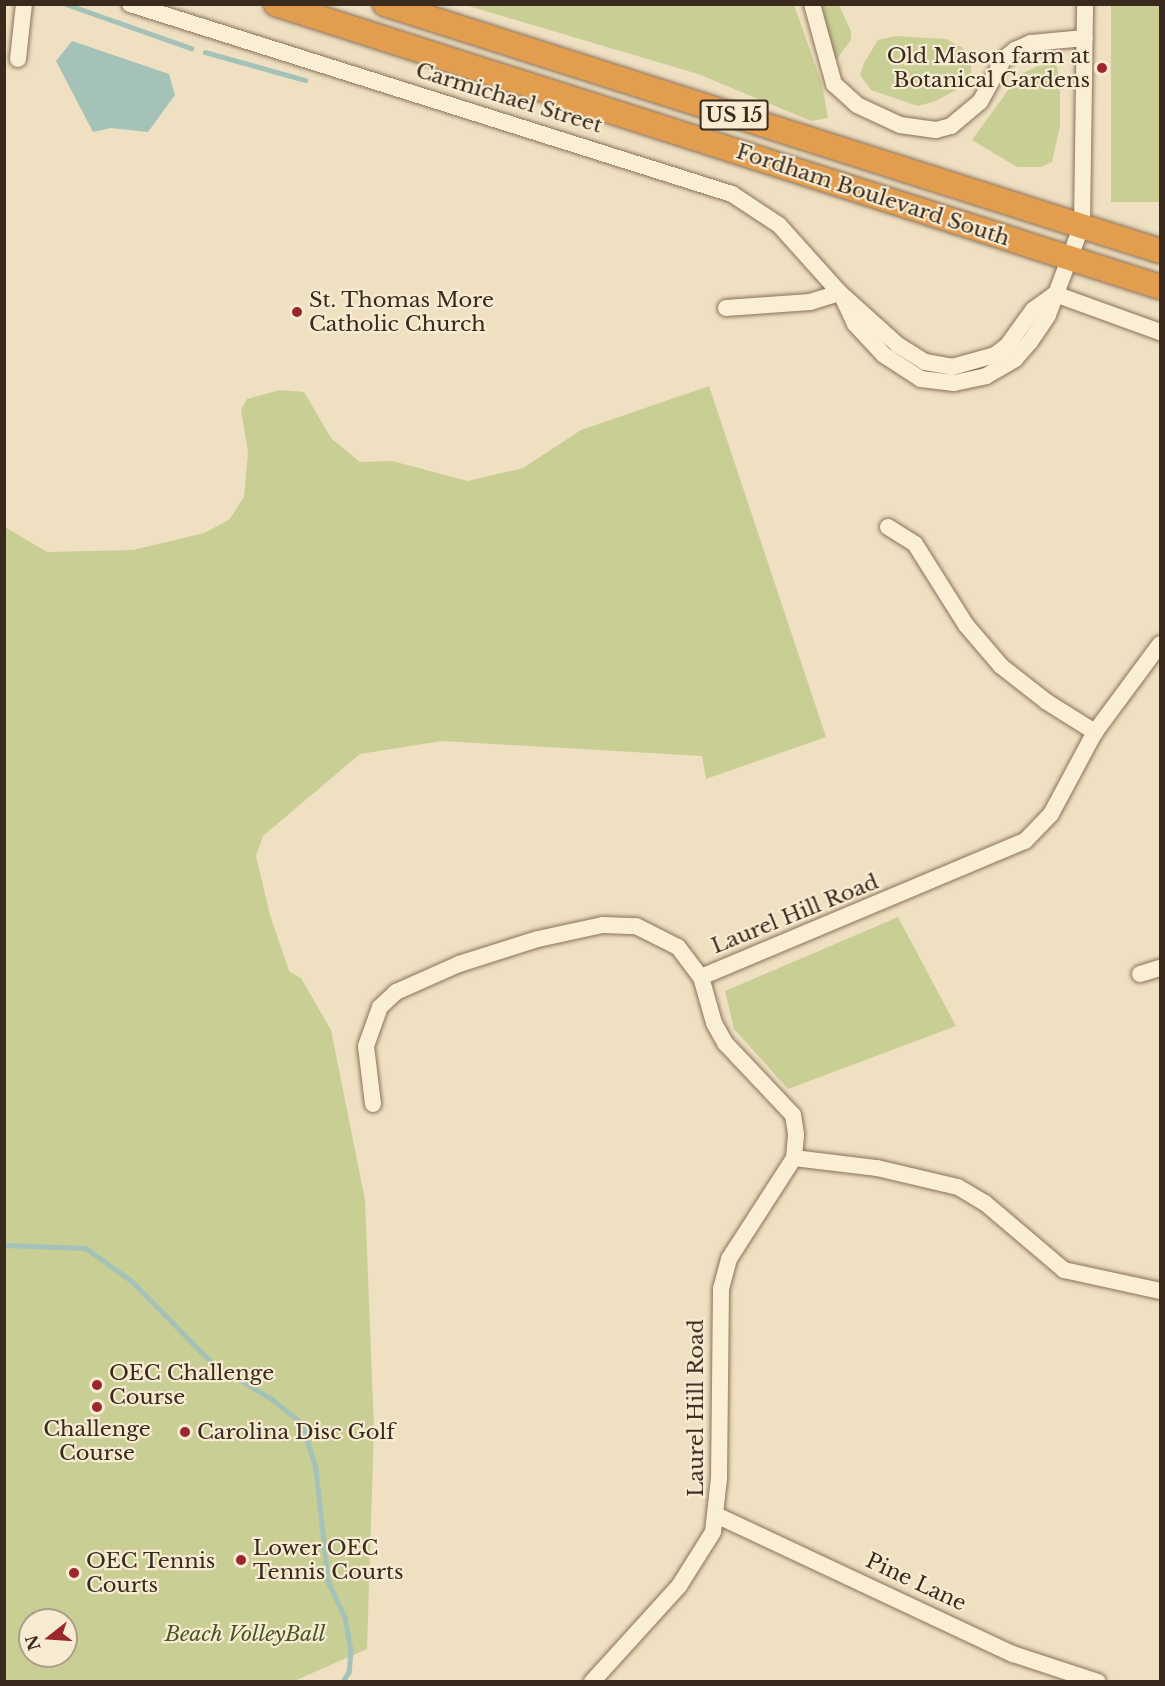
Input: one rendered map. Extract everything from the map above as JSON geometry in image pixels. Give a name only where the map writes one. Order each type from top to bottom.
[{"type":"highway","name":"Fordham Boulevard South","points":[[276,4],[1161,287]]},
{"type":"highway","name":"Fordham Boulevard South","points":[[385,4],[1161,251]]},
{"type":"street","points":[[18,59],[24,4]]},
{"type":"street","name":"Carmichael Street","points":[[130,4],[732,194],[779,225],[840,293],[911,355],[952,367],[995,355],[1007,346],[1033,310],[1055,294]]},
{"type":"street","points":[[812,4],[834,84],[873,115],[909,126],[936,130],[951,126],[969,114],[1003,60],[1015,50],[1032,43],[1085,38]]},
{"type":"street","points":[[1085,4],[1082,225],[1071,259],[1055,294],[1161,332]]},
{"type":"street","points":[[726,308],[810,303],[840,293]]},
{"type":"street","points":[[888,528],[915,544],[966,625],[1001,666],[1047,702],[1095,732]]},
{"type":"street","name":"Laurel Hill Road","points":[[592,1682],[695,1565],[718,1516],[721,1289],[734,1250],[794,1158],[796,1135],[793,1115],[725,1042],[714,1023],[701,977],[1025,840],[1051,814],[1095,732],[1161,644]]},
{"type":"street","points":[[374,1104],[366,1046],[380,1007],[396,992],[459,964],[538,939],[603,925],[636,926],[678,947],[701,977]]},
{"type":"street","points":[[1140,974],[1161,968]]},
{"type":"street","points":[[794,1158],[877,1168],[958,1187],[985,1203],[1064,1270],[1161,1291]]},
{"type":"street","name":"Pine Lane","points":[[718,1516],[1013,1654],[1098,1682]]},
{"type":"green space","points":[[465,5],[794,5],[822,84],[828,118],[811,121],[698,74]]},
{"type":"green space","points":[[822,5],[839,5],[851,31],[851,40],[836,60],[829,49]]},
{"type":"green space","points":[[1111,5],[1160,5],[1160,202],[1111,202]]},
{"type":"green space","points":[[895,36],[946,39],[963,48],[971,63],[971,74],[963,86],[936,101],[918,106],[871,90],[860,75],[864,63],[878,40]]},
{"type":"green space","points":[[1051,60],[1057,66],[1060,85],[1060,126],[1052,162],[1041,167],[1017,167],[972,140],[1019,75]]},
{"type":"green space","name":"Beach VolleyBall","points":[[709,386],[826,737],[706,779],[702,756],[442,741],[360,754],[263,836],[256,856],[270,915],[289,971],[301,978],[331,1030],[365,1200],[374,1428],[367,1649],[294,1681],[5,1681],[5,527],[47,552],[133,550],[204,533],[229,520],[244,497],[248,452],[241,410],[247,399],[280,390],[304,392],[331,438],[360,462],[392,461],[468,481],[523,468],[581,430]]},
{"type":"green space","points":[[898,917],[956,1026],[788,1089],[734,1029],[725,991]]},
{"type":"water","points":[[72,41],[169,74],[175,95],[148,132],[111,128],[93,132],[56,61]]},
{"type":"waterway","points":[[66,4],[191,48]]},
{"type":"waterway","points":[[205,52],[305,80]]},
{"type":"waterway","points":[[4,1245],[86,1248],[133,1282],[213,1364],[272,1399],[302,1423],[316,1468],[328,1581],[345,1617],[351,1651],[349,1672],[343,1682]]},
{"type":"place","name":"Old Mason farm at Botanical Gardens","points":[[1102,68]]},
{"type":"place","name":"St. Thomas More Catholic Church","points":[[297,312]]},
{"type":"place","name":"OEC Challenge Course","points":[[97,1385]]},
{"type":"place","name":"Challenge Course","points":[[97,1407]]},
{"type":"place","name":"Carolina Disc Golf","points":[[185,1432]]},
{"type":"place","name":"Lower OEC Tennis Courts","points":[[241,1560]]},
{"type":"place","name":"OEC Tennis Courts","points":[[74,1573]]}]
